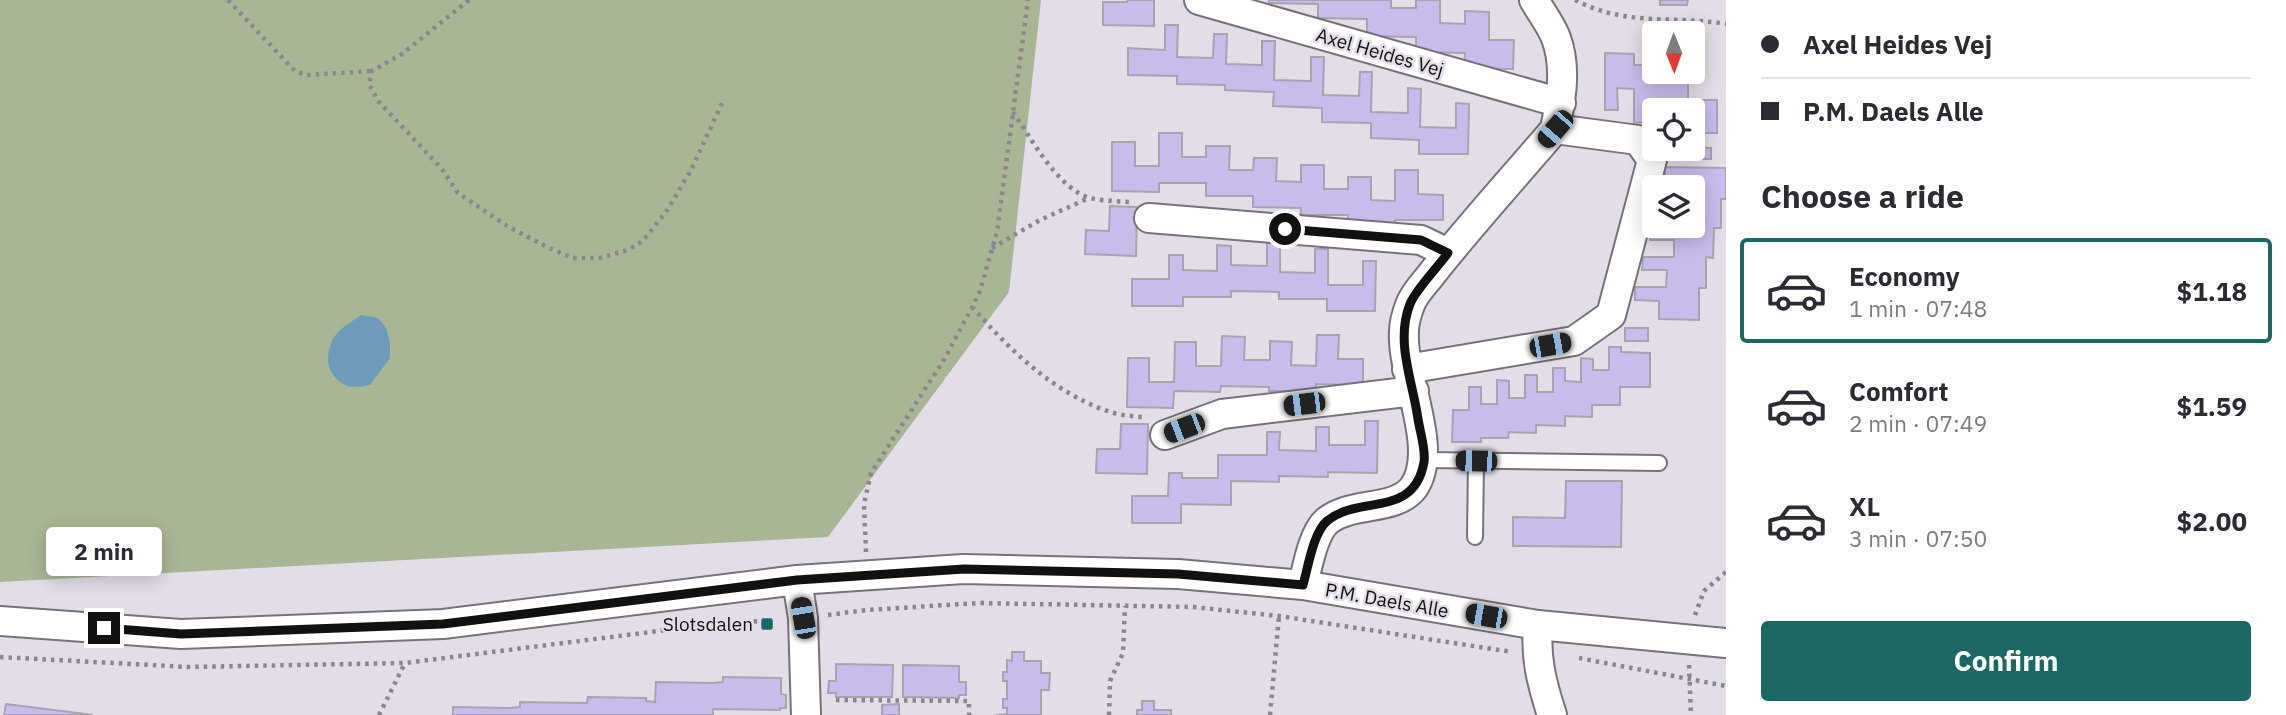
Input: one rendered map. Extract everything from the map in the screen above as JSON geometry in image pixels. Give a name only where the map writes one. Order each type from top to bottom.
[{"type":"street","name":"Axel Heides Vej","points":[[1165,435],[1222,414],[1411,380],[1574,341],[1611,315],[1652,160],[1638,140],[1199,0]]},
{"type":"street","points":[[1303,585],[1315,540],[1326,522],[1354,508],[1383,504],[1400,498],[1413,487],[1424,460],[1404,331],[1410,302],[1558,116],[1563,66],[1555,37],[1534,0]]},
{"type":"street","points":[[1149,218],[1421,240],[1448,253]]},
{"type":"street","name":"P.M. Daels Alle","points":[[0,621],[181,634],[443,624],[797,580],[964,569],[1178,574],[1303,585],[1537,638],[1726,643]]},
{"type":"street","points":[[797,580],[803,618],[806,715]]},
{"type":"street","points":[[1537,638],[1540,678],[1552,715]]},
{"type":"lane","points":[[1424,460],[1659,463]]},
{"type":"lane","points":[[1475,537],[1476,461]]},
{"type":"path","points":[[228,0],[295,71],[307,75],[372,71],[402,54],[469,0]]},
{"type":"path","points":[[866,563],[864,504],[871,473],[945,358],[979,294],[997,232],[1028,0]]},
{"type":"path","points":[[1574,0],[1590,8],[1633,19],[1726,24]]},
{"type":"path","points":[[372,71],[369,83],[378,101],[442,169],[458,193],[507,226],[573,258],[600,258],[628,250],[643,241],[668,209],[691,170],[724,99]]},
{"type":"path","points":[[1013,111],[1060,178],[1074,190],[1090,198],[1139,202],[1149,218]]},
{"type":"path","points":[[992,248],[1040,220],[1090,198]]},
{"type":"path","points":[[972,307],[1015,353],[1044,377],[1084,401],[1115,414],[1155,420],[1165,435]]},
{"type":"path","points":[[0,657],[188,667],[405,663],[714,624],[979,603],[1193,607],[1279,616],[1514,653],[1537,638],[1726,686]]},
{"type":"path","points":[[1109,715],[1110,681],[1123,653],[1125,606]]},
{"type":"path","points":[[1270,715],[1279,616]]},
{"type":"path","points":[[379,715],[405,663]]},
{"type":"path","points":[[836,700],[970,701],[969,715]]},
{"type":"green space","points":[[0,0],[1041,0],[1009,292],[828,537],[0,582]]},
{"type":"water","points":[[361,315],[378,318],[386,328],[390,342],[390,358],[370,385],[351,387],[341,382],[331,371],[329,350],[338,333]]},
{"type":"building","points":[[1154,0],[1154,26],[1103,25],[1103,2]]},
{"type":"building","points":[[1269,0],[1391,0],[1391,8],[1416,8],[1416,0],[1440,0],[1440,23],[1465,24],[1465,11],[1489,12],[1489,40],[1514,40],[1513,69],[1464,68],[1465,53],[1416,52],[1416,37],[1367,36],[1367,19],[1318,18],[1318,4],[1269,3]]},
{"type":"building","points":[[1660,0],[1688,0],[1687,5],[1660,5]]},
{"type":"building","points":[[1165,25],[1178,25],[1177,57],[1213,58],[1214,34],[1227,34],[1226,64],[1262,65],[1262,41],[1275,41],[1274,80],[1311,81],[1311,57],[1324,57],[1323,95],[1359,96],[1360,72],[1372,72],[1371,112],[1408,113],[1408,88],[1421,89],[1420,127],[1456,128],[1456,103],[1469,104],[1468,154],[1419,154],[1419,140],[1371,138],[1371,123],[1322,122],[1322,108],[1273,106],[1274,92],[1225,90],[1225,85],[1177,84],[1177,76],[1128,75],[1128,48],[1165,50]]},
{"type":"building","points":[[1605,53],[1634,54],[1634,65],[1642,65],[1642,84],[1688,84],[1688,98],[1642,98],[1642,122],[1634,123],[1634,89],[1617,88],[1618,110],[1605,110]]},
{"type":"building","points":[[1705,100],[1717,100],[1717,133],[1705,133]]},
{"type":"building","points":[[1159,133],[1182,133],[1182,157],[1206,157],[1206,146],[1230,146],[1229,170],[1253,170],[1254,158],[1277,158],[1276,181],[1301,182],[1301,165],[1324,165],[1324,189],[1348,189],[1348,177],[1371,177],[1371,200],[1395,201],[1395,170],[1418,170],[1418,194],[1443,195],[1443,220],[1395,220],[1395,227],[1348,226],[1348,215],[1301,215],[1301,208],[1253,207],[1253,196],[1206,196],[1206,183],[1159,183],[1159,192],[1112,191],[1112,142],[1135,142],[1135,166],[1159,166]]},
{"type":"building","points":[[1705,148],[1711,148],[1711,159],[1705,159]]},
{"type":"building","points":[[1665,167],[1726,168],[1726,199],[1721,199],[1721,228],[1714,228],[1713,258],[1706,257],[1706,288],[1699,288],[1699,320],[1659,319],[1659,301],[1635,300],[1635,287],[1666,287],[1667,270],[1642,270],[1643,257],[1674,257],[1674,240],[1650,238],[1705,238],[1705,175],[1665,175]]},
{"type":"building","points":[[1110,206],[1137,207],[1136,256],[1085,254],[1086,230],[1109,231]]},
{"type":"building","points":[[1267,241],[1280,242],[1280,272],[1315,273],[1315,249],[1328,249],[1328,285],[1363,285],[1363,261],[1376,261],[1375,311],[1327,311],[1327,299],[1279,299],[1279,292],[1231,291],[1231,297],[1183,297],[1183,306],[1132,306],[1132,279],[1169,279],[1169,255],[1183,255],[1183,270],[1217,271],[1217,245],[1231,246],[1231,265],[1267,266]]},
{"type":"building","points":[[1625,328],[1648,328],[1648,341],[1625,341]]},
{"type":"building","points":[[1317,335],[1339,335],[1338,359],[1363,359],[1363,385],[1316,384],[1316,391],[1269,391],[1269,387],[1221,386],[1220,392],[1174,391],[1173,408],[1127,407],[1128,358],[1149,358],[1149,382],[1174,382],[1175,342],[1196,342],[1196,366],[1221,366],[1222,336],[1245,337],[1244,360],[1270,360],[1270,341],[1292,342],[1291,365],[1316,366]]},
{"type":"building","points":[[1609,347],[1621,347],[1621,352],[1650,353],[1650,387],[1620,387],[1620,405],[1592,405],[1592,417],[1565,416],[1565,426],[1536,425],[1536,433],[1509,432],[1508,438],[1452,442],[1453,410],[1469,410],[1469,387],[1481,387],[1481,404],[1497,404],[1497,380],[1509,381],[1509,398],[1525,398],[1525,375],[1537,375],[1537,392],[1553,392],[1553,368],[1565,368],[1565,381],[1581,382],[1581,358],[1593,359],[1593,370],[1609,370]]},
{"type":"building","points":[[1365,421],[1378,421],[1377,473],[1328,472],[1328,477],[1279,476],[1279,482],[1231,481],[1231,505],[1181,504],[1181,523],[1132,523],[1132,496],[1168,496],[1169,473],[1182,473],[1182,478],[1218,478],[1218,455],[1267,455],[1267,432],[1280,432],[1279,450],[1316,451],[1316,427],[1329,427],[1329,445],[1365,445]]},
{"type":"building","points":[[1121,424],[1148,424],[1147,474],[1096,473],[1097,449],[1120,449]]},
{"type":"building","points":[[1566,481],[1622,481],[1621,547],[1513,546],[1513,517],[1565,518]]},
{"type":"building","points":[[1012,652],[1024,652],[1024,661],[1041,661],[1041,673],[1050,673],[1049,690],[1041,690],[1041,715],[996,715],[1007,714],[1007,708],[1003,708],[1003,699],[1007,699],[1007,681],[1003,681],[1003,672],[1007,672],[1007,660],[1012,661]]},
{"type":"building","points":[[836,664],[893,665],[892,697],[836,697],[836,693],[828,693],[829,681],[836,681]]},
{"type":"building","points":[[903,665],[959,666],[959,682],[966,682],[966,695],[959,695],[959,698],[903,697]]},
{"type":"building","points":[[723,677],[781,678],[781,694],[786,695],[786,708],[713,709],[713,715],[453,715],[453,707],[510,708],[520,707],[520,702],[587,703],[588,697],[646,698],[646,701],[655,702],[656,682],[712,683],[723,682]]},
{"type":"building","points":[[1142,701],[1154,701],[1154,710],[1171,710],[1171,715],[1137,715],[1137,710],[1142,710]]},
{"type":"building","points":[[6,704],[93,715],[4,715]]},
{"type":"building","points":[[899,704],[899,715],[882,715],[882,705]]},
{"type":"place","name":"Slotsdalen","points":[[767,624]]},
{"type":"route","points":[[104,628],[181,634],[443,624],[797,580],[964,569],[1178,574],[1303,585],[1315,540],[1326,522],[1354,508],[1383,504],[1400,498],[1413,487],[1424,460],[1414,391],[1407,369],[1404,331],[1410,302],[1448,253],[1421,240],[1285,229]]}]
